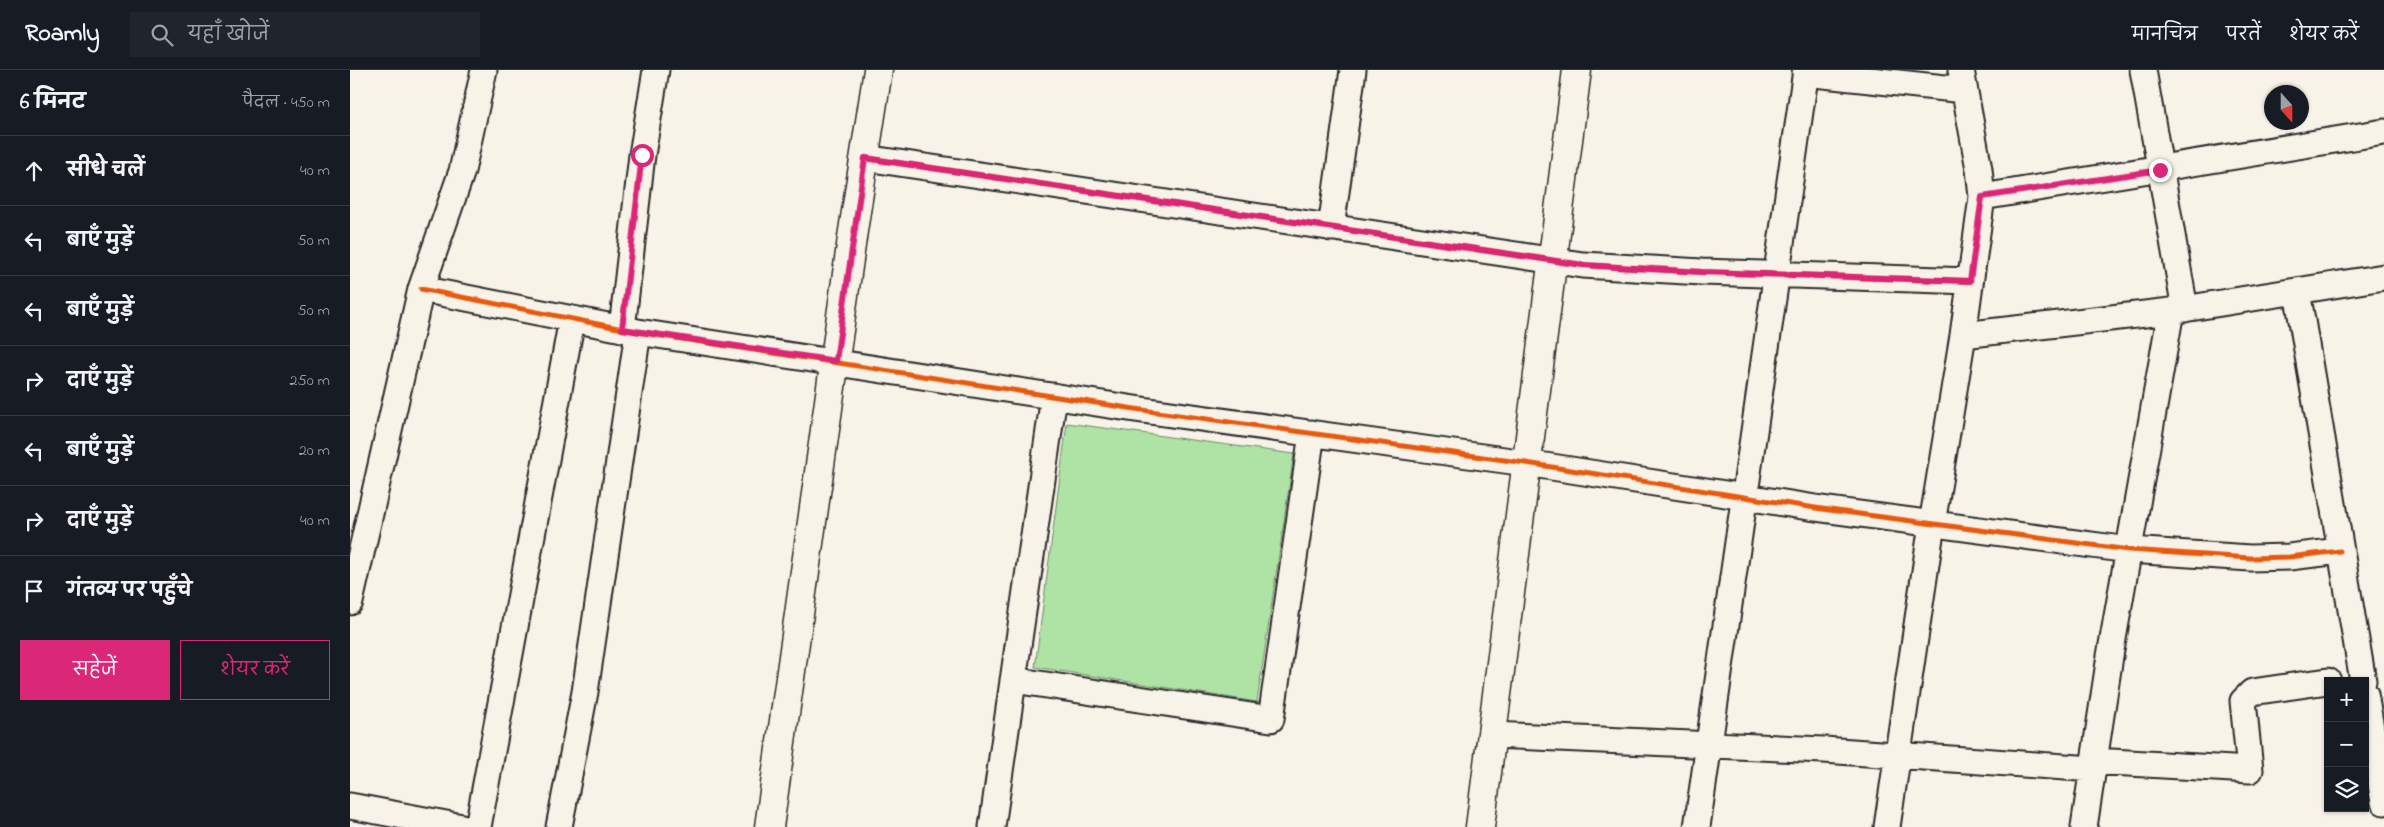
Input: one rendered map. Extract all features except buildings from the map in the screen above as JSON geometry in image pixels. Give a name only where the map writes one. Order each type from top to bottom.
[{"type":"street","points":[[350,602],[421,289],[462,172],[484,70]]},
{"type":"street","points":[[559,827],[585,692],[630,331],[642,155],[656,70]]},
{"type":"street","points":[[769,827],[878,70]]},
{"type":"street","points":[[1331,228],[1353,70]]},
{"type":"street","points":[[1480,827],[1577,70]]},
{"type":"street","points":[[2084,827],[2129,550],[2178,310],[2160,170],[2143,70]]},
{"type":"street","points":[[1697,827],[1778,275],[1805,71],[1962,80],[1979,169],[1982,197],[1963,335],[1932,524],[1887,827]]},
{"type":"street","points":[[1982,197],[2160,170],[2384,132]]},
{"type":"street","points":[[865,158],[1583,265],[1778,275],[1970,281]]},
{"type":"street","points":[[1963,335],[2178,310],[2384,277]]},
{"type":"street","points":[[421,289],[630,331],[836,361],[1054,396],[1526,463],[1932,524],[2129,550],[2250,558],[2289,557],[2340,551]]},
{"type":"street","points":[[2297,291],[2362,677]]},
{"type":"street","points":[[478,827],[572,319]]},
{"type":"street","points":[[992,827],[1054,396]]},
{"type":"street","points":[[1013,680],[1271,719],[1312,433]]},
{"type":"street","points":[[1492,735],[1710,744],[1897,756],[2250,770],[2243,701],[2252,692],[2324,682]]},
{"type":"street","points":[[2369,718],[2384,802]]},
{"type":"street","points":[[350,806],[462,827]]},
{"type":"green space","points":[[1067,423],[1294,454],[1257,702],[1035,667]]},
{"type":"cycle path","points":[[865,158],[1583,265],[1702,272],[1970,281]]},
{"type":"cycle path","points":[[421,289],[638,332],[1135,409],[1526,463],[1822,509],[2129,550],[2250,558],[2289,557],[2340,551]]},
{"type":"route","points":[[642,155],[622,329],[836,361],[853,231],[865,158],[1583,265],[1702,272],[1970,281],[1982,197],[2160,170]]}]
